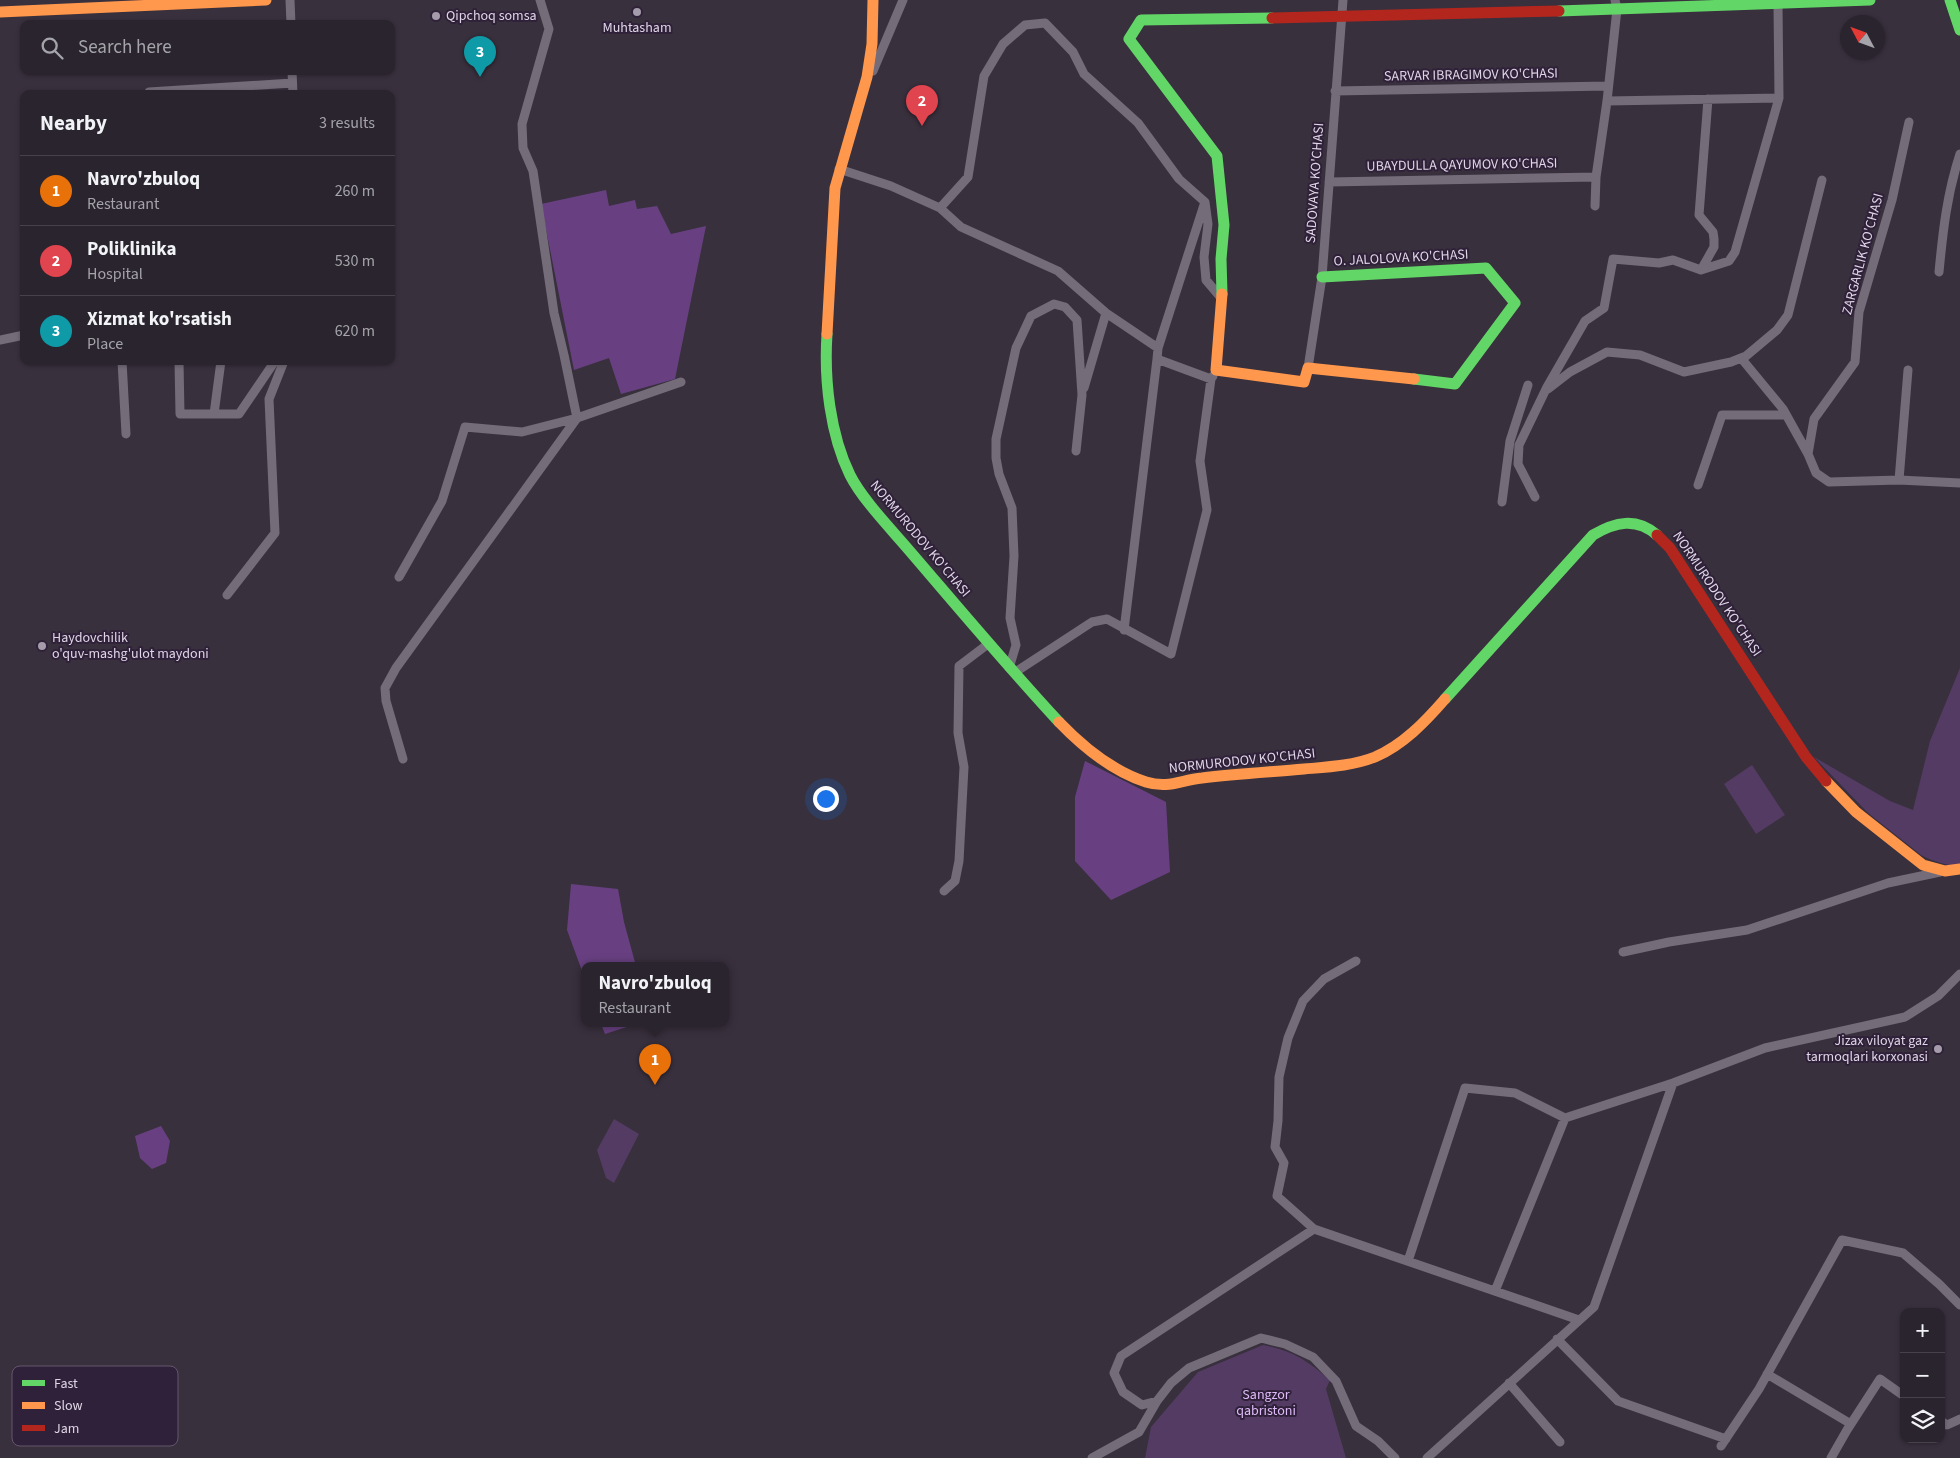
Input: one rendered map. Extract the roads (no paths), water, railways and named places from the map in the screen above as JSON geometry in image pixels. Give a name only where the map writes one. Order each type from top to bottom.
[{"type":"main road","points":[[0,12],[61,5],[266,0]]},
{"type":"main road","name":"NORMURODOV KO'CHASI","points":[[873,0],[871,52],[861,100],[839,169],[835,188],[826,350],[831,409],[843,458],[863,494],[988,644],[1061,725],[1082,744],[1123,772],[1146,782],[1173,785],[1199,778],[1322,768],[1360,762],[1385,752],[1419,728],[1593,535],[1611,524],[1623,521],[1633,522],[1657,534],[1670,548],[1806,757],[1831,787],[1856,812],[1923,865],[1945,870],[1960,869]]},
{"type":"main road","points":[[1308,368],[1304,382],[1214,374],[1222,300],[1221,259],[1224,225],[1217,156],[1129,39],[1141,20],[1341,17],[1616,4],[1778,5],[1870,0]]},
{"type":"main road","points":[[1950,0],[1960,30]]},
{"type":"main road","name":"O. JALOLOVA KO'CHASI","points":[[1308,368],[1455,384],[1515,303],[1486,268],[1322,277]]},
{"type":"street","points":[[290,0],[291,20]]},
{"type":"street","points":[[403,759],[386,701],[385,688],[396,668],[577,418],[554,313],[533,171],[522,148],[522,124],[549,29],[540,0]]},
{"type":"street","points":[[861,100],[903,0]]},
{"type":"street","name":"SADOVAYA KO'CHASI","points":[[1308,368],[1322,277],[1342,0]]},
{"type":"street","points":[[1595,206],[1596,177],[1607,101],[1616,4]]},
{"type":"street","points":[[1535,497],[1518,464],[1519,445],[1545,392],[1585,321],[1604,308],[1613,259],[1659,264],[1672,260],[1701,270],[1729,261],[1736,252],[1779,98],[1778,5]]},
{"type":"street","points":[[940,208],[968,177],[984,76],[1003,44],[1025,25],[1045,23],[1072,52],[1084,74],[1138,124],[1179,179],[1205,202],[1208,224],[1204,257],[1206,280],[1222,300]]},
{"type":"street","points":[[292,75],[293,90]]},
{"type":"street","points":[[181,90],[292,83]]},
{"type":"street","name":"SARVAR IBRAGIMOV KO'CHASI","points":[[1335,91],[1608,86]]},
{"type":"street","points":[[1607,101],[1779,98]]},
{"type":"street","points":[[1701,270],[1714,247],[1713,232],[1699,215],[1708,99]]},
{"type":"street","name":"ZARGARLIK KO'CHASI","points":[[1808,454],[1814,418],[1855,362],[1859,312],[1892,200],[1910,122]]},
{"type":"street","points":[[1939,272],[1942,232],[1950,184],[1960,154]]},
{"type":"street","points":[[839,169],[891,186],[940,208],[961,227],[1058,271],[1106,313],[1158,348]]},
{"type":"street","name":"UBAYDULLA QAYUMOV KO'CHASI","points":[[1329,182],[1596,177]]},
{"type":"street","points":[[1545,392],[1570,372],[1607,352],[1640,355],[1684,372],[1731,362],[1746,356],[1776,330],[1788,315],[1822,180]]},
{"type":"street","points":[[1124,630],[1158,348],[1205,202]]},
{"type":"street","points":[[1012,670],[1016,645],[1010,618],[1014,556],[1012,508],[996,458],[996,439],[1016,348],[1031,316],[1054,304],[1065,307],[1077,320],[1082,395],[1076,451]]},
{"type":"street","points":[[1082,395],[1106,313]]},
{"type":"street","points":[[0,340],[20,336]]},
{"type":"street","points":[[1741,358],[1786,415],[1808,454],[1816,473],[1829,482],[1899,480],[1960,483]]},
{"type":"street","points":[[1012,670],[1092,622],[1107,619],[1171,654],[1207,510],[1200,461],[1214,374],[1157,359]]},
{"type":"street","points":[[122,365],[126,434]]},
{"type":"street","points":[[179,365],[180,414],[239,414],[272,365]]},
{"type":"street","points":[[214,414],[220,365]]},
{"type":"street","points":[[227,595],[275,533],[269,399],[282,365]]},
{"type":"street","points":[[1899,480],[1908,370]]},
{"type":"street","points":[[399,577],[442,501],[465,427],[522,432],[577,418],[681,382]]},
{"type":"street","points":[[1502,502],[1510,441],[1528,385]]},
{"type":"street","points":[[1698,485],[1722,415],[1786,415]]},
{"type":"street","points":[[944,891],[955,881],[959,861],[964,767],[958,733],[959,666],[988,644]]},
{"type":"street","points":[[1623,952],[1669,942],[1747,930],[1888,883],[1945,870]]},
{"type":"street","points":[[1356,961],[1324,979],[1303,1001],[1288,1038],[1279,1077],[1278,1121],[1275,1147],[1284,1163],[1277,1196],[1314,1229],[1579,1320]]},
{"type":"street","points":[[1408,1261],[1465,1088],[1515,1093],[1565,1118],[1673,1082],[1765,1048],[1905,1017],[1938,996],[1960,974]]},
{"type":"street","points":[[1427,1458],[1594,1307],[1673,1082]]},
{"type":"street","points":[[1495,1291],[1565,1118]]},
{"type":"street","points":[[1157,1401],[1142,1405],[1123,1392],[1114,1373],[1121,1356],[1314,1229]]},
{"type":"street","points":[[1557,1339],[1618,1401],[1723,1442],[1767,1374],[1842,1240],[1903,1254],[1939,1284],[1960,1305]]},
{"type":"street","points":[[1092,1458],[1102,1456],[1139,1432],[1157,1401],[1171,1383],[1189,1368],[1261,1338],[1285,1344],[1313,1357],[1336,1381],[1356,1426],[1378,1441],[1395,1458]]},
{"type":"street","points":[[1767,1374],[1850,1424]]},
{"type":"street","points":[[1831,1458],[1850,1424],[1880,1379],[1900,1393]]},
{"type":"street","points":[[1509,1382],[1560,1442]]},
{"type":"street","points":[[1945,1424],[1947,1425],[1960,1419]]},
{"type":"place","name":"Muhtasham","points":[[637,12]]},
{"type":"place","name":"Qipchoq somsa","points":[[436,16]]},
{"type":"place","name":"Xizmat ko'rsatish","points":[[480,77]]},
{"type":"place","name":"Poliklinika","points":[[922,126]]},
{"type":"place","name":"Haydovchilik o'quv-mashg'ulot maydoni","points":[[42,646]]},
{"type":"place","name":"Jizax viloyat gaz tarmoqlari korxonasi","points":[[1938,1049]]},
{"type":"place","name":"Navro'zbuloq","points":[[655,1085]]},
{"type":"park label","name":"Sangzor qabristoni","points":[[1266,1404]]}]
